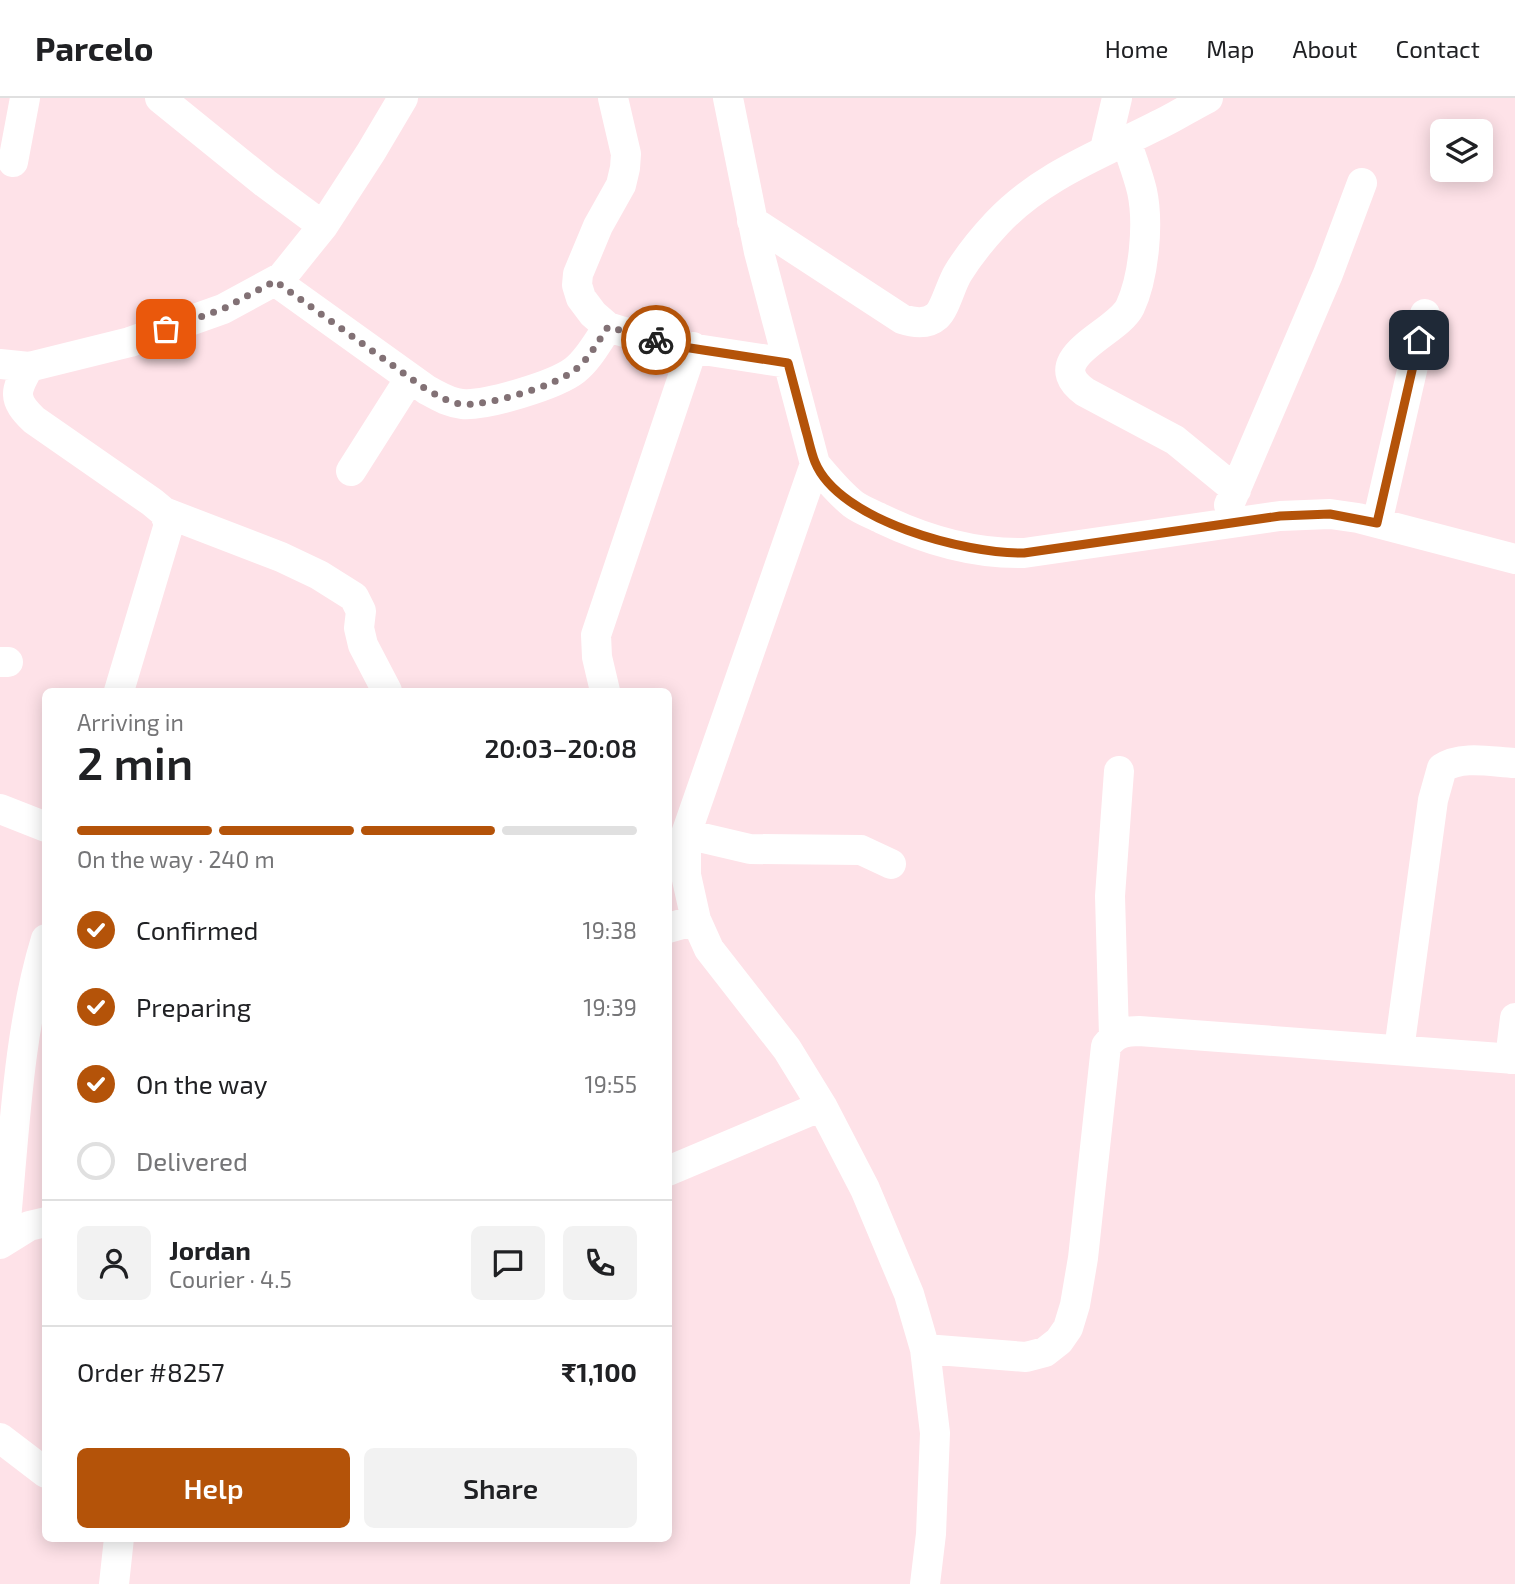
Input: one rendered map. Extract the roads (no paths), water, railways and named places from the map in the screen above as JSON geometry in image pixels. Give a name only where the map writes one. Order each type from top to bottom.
[{"type":"street","points":[[13,162],[25,98]]},
{"type":"street","points":[[160,98],[189,107],[265,183],[323,226]]},
{"type":"street","points":[[0,364],[29,367],[130,342],[223,309],[275,281],[323,226],[403,98]]},
{"type":"street","points":[[613,98],[626,154],[625,168],[621,185],[598,226],[578,274],[577,285],[581,298],[593,314],[608,327],[677,346],[788,363]]},
{"type":"street","points":[[728,98],[752,221],[815,464],[831,484],[855,506],[903,529],[951,545],[1002,553],[1024,553],[1280,516],[1330,514],[1377,523],[1515,559]]},
{"type":"street","points":[[1116,98],[1116,144],[1142,191],[1146,218],[1137,288],[1122,319],[1078,351],[1071,364],[1070,374],[1075,384],[1085,392],[1175,440],[1236,490]]},
{"type":"street","points":[[752,221],[902,319],[914,323],[929,321],[940,314],[958,272],[998,222],[1025,198],[1077,164],[1208,98]]},
{"type":"street","points":[[1221,525],[1328,274],[1362,183]]},
{"type":"street","points":[[275,281],[410,378],[450,402],[476,404],[491,401],[564,378],[577,369],[608,327]]},
{"type":"street","points":[[1377,523],[1425,314]]},
{"type":"street","points":[[605,688],[597,657],[596,635],[693,347]]},
{"type":"street","points":[[29,367],[18,386],[17,397],[22,409],[34,420],[164,512],[281,557],[319,575],[354,597],[361,611],[359,628],[363,645],[385,688]]},
{"type":"street","points":[[351,471],[410,378]]},
{"type":"street","points":[[815,464],[680,841],[682,924],[709,948],[787,1049],[822,1106],[865,1189],[909,1294],[925,1349],[935,1433],[931,1534],[925,1584]]},
{"type":"street","points":[[120,688],[165,542],[169,524],[164,512]]},
{"type":"street","points":[[1399,1050],[1433,800],[1442,768],[1461,761],[1515,763]]},
{"type":"street","points":[[1114,1036],[1110,896],[1119,771]]},
{"type":"street","points":[[0,809],[42,825]]},
{"type":"street","points":[[680,841],[751,849],[861,850],[891,864]]},
{"type":"street","points":[[2,1243],[20,1080],[32,998],[42,956]]},
{"type":"street","points":[[925,1349],[1026,1357],[1045,1352],[1059,1341],[1068,1328],[1083,1258],[1106,1046],[1114,1036],[1127,1031],[1139,1031],[1513,1059],[1515,1018]]},
{"type":"street","points":[[672,1169],[822,1106]]},
{"type":"street","points":[[2,1243],[29,1226],[42,1223]]},
{"type":"street","points":[[0,1438],[42,1470]]},
{"type":"street","points":[[114,1584],[118,1542]]}]
